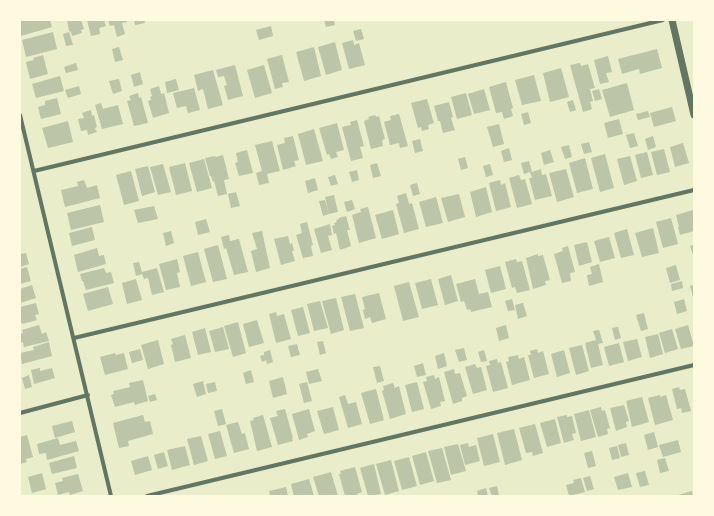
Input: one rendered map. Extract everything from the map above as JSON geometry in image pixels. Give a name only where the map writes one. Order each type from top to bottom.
[{"type":"street","points":[[34,171],[663,20]]},
{"type":"street","points":[[672,20],[694,116]]},
{"type":"street","points":[[20,115],[111,496]]},
{"type":"street","points":[[74,338],[694,190]]},
{"type":"street","points":[[147,496],[694,366]]},
{"type":"street","points":[[20,413],[88,395]]},
{"type":"building","points":[[20,20],[50,20],[52,27],[21,36]]},
{"type":"building","points":[[67,20],[81,20],[84,29],[81,30],[82,33],[72,36],[71,32],[69,31]]},
{"type":"building","points":[[87,20],[104,20],[106,26],[99,28],[100,34],[91,36]]},
{"type":"building","points":[[108,20],[127,20],[127,22],[122,23],[125,34],[117,37],[114,25],[110,26]]},
{"type":"building","points":[[134,20],[144,20],[145,23],[135,25]]},
{"type":"building","points":[[324,20],[334,20],[335,25],[326,27]]},
{"type":"building","points":[[271,26],[273,36],[259,40],[256,30]]},
{"type":"building","points":[[361,29],[364,39],[356,41],[353,31]]},
{"type":"building","points":[[53,32],[57,49],[26,57],[22,40]]},
{"type":"building","points":[[69,32],[73,45],[66,46],[63,34]]},
{"type":"building","points":[[353,40],[354,45],[359,43],[365,65],[349,69],[342,43]]},
{"type":"building","points":[[335,42],[342,70],[326,75],[318,47]]},
{"type":"building","points":[[119,47],[123,60],[115,62],[112,49]]},
{"type":"building","points":[[314,47],[321,76],[304,81],[296,52]]},
{"type":"building","points":[[657,49],[662,68],[640,74],[639,69],[622,74],[618,59]]},
{"type":"building","points":[[43,55],[48,74],[30,79],[26,62]]},
{"type":"building","points":[[282,55],[289,82],[282,83],[283,87],[275,89],[267,59]]},
{"type":"building","points":[[608,56],[612,72],[606,73],[609,82],[600,84],[594,60]]},
{"type":"building","points":[[76,63],[78,70],[66,73],[64,67]]},
{"type":"building","points":[[580,63],[581,66],[588,64],[595,88],[590,89],[593,101],[590,102],[592,109],[583,112],[570,65]]},
{"type":"building","points":[[235,65],[243,96],[228,100],[224,86],[227,85],[224,76],[218,77],[216,70]]},
{"type":"building","points":[[264,65],[272,93],[255,98],[247,70]]},
{"type":"building","points":[[561,68],[569,97],[550,102],[543,73]]},
{"type":"building","points":[[213,70],[223,105],[208,109],[203,89],[198,91],[194,75]]},
{"type":"building","points":[[140,72],[143,84],[134,87],[131,75]]},
{"type":"building","points":[[534,75],[541,101],[522,105],[515,80]]},
{"type":"building","points":[[60,76],[64,91],[36,98],[32,84]]},
{"type":"building","points":[[119,79],[122,91],[113,94],[109,81]]},
{"type":"building","points":[[176,79],[179,90],[167,93],[165,82]]},
{"type":"building","points":[[506,82],[513,108],[511,109],[513,116],[504,119],[502,112],[496,113],[489,87]]},
{"type":"building","points":[[627,83],[634,110],[610,117],[602,90]]},
{"type":"building","points":[[79,86],[81,94],[68,98],[65,90]]},
{"type":"building","points":[[159,86],[161,94],[164,93],[169,113],[153,118],[148,101],[151,100],[150,97],[152,96],[150,89]]},
{"type":"building","points":[[194,88],[200,110],[188,113],[186,106],[177,108],[173,93]]},
{"type":"building","points":[[484,89],[490,110],[474,114],[468,94]]},
{"type":"building","points":[[599,89],[602,99],[595,101],[592,91]]},
{"type":"building","points":[[138,93],[139,98],[141,97],[148,123],[134,126],[127,101],[131,100],[129,96]]},
{"type":"building","points":[[466,93],[472,115],[457,119],[451,97]]},
{"type":"building","points":[[57,98],[61,114],[41,119],[38,107],[45,105],[45,101]]},
{"type":"building","points":[[427,99],[434,123],[428,125],[429,129],[422,131],[421,127],[418,128],[411,103]]},
{"type":"building","points":[[573,100],[576,110],[570,112],[567,102]]},
{"type":"building","points":[[449,102],[453,117],[451,118],[455,130],[443,133],[434,106]]},
{"type":"building","points":[[101,103],[103,109],[118,105],[123,124],[102,129],[95,105]]},
{"type":"building","points":[[672,107],[676,121],[654,127],[650,113]]},
{"type":"building","points":[[91,110],[92,116],[94,115],[97,127],[95,128],[97,132],[88,135],[87,130],[81,131],[78,119],[84,118],[82,113]]},
{"type":"building","points":[[648,111],[650,117],[638,120],[636,114]]},
{"type":"building","points":[[528,112],[531,123],[524,125],[521,114]]},
{"type":"building","points":[[399,114],[408,146],[400,148],[399,143],[390,145],[384,122],[391,120],[390,116]]},
{"type":"building","points":[[375,115],[376,117],[379,116],[385,139],[382,140],[383,146],[371,149],[364,121],[369,119],[368,117]]},
{"type":"building","points":[[619,119],[623,134],[608,138],[604,123]]},
{"type":"building","points":[[357,120],[364,146],[360,147],[363,158],[351,161],[342,127],[351,125],[350,122]]},
{"type":"building","points":[[68,121],[73,142],[48,148],[42,128]]},
{"type":"building","points":[[337,123],[344,150],[336,152],[338,157],[331,159],[329,154],[327,155],[319,128]]},
{"type":"building","points":[[499,124],[504,144],[493,147],[487,127]]},
{"type":"building","points":[[314,129],[323,161],[306,165],[298,134]]},
{"type":"building","points":[[634,133],[638,146],[630,148],[626,135]]},
{"type":"building","points":[[293,136],[299,160],[294,161],[296,166],[283,170],[277,145],[285,143],[284,138]]},
{"type":"building","points":[[653,136],[656,147],[648,150],[645,139]]},
{"type":"building","points":[[420,139],[423,151],[415,153],[412,141]]},
{"type":"building","points":[[272,141],[280,171],[267,174],[269,183],[259,185],[256,173],[262,171],[255,145]]},
{"type":"building","points":[[589,142],[592,152],[584,154],[581,144]]},
{"type":"building","points":[[683,143],[689,163],[675,167],[670,147]]},
{"type":"building","points":[[569,145],[572,157],[565,159],[561,147]]},
{"type":"building","points":[[509,148],[512,160],[504,162],[501,151]]},
{"type":"building","points":[[664,149],[670,172],[657,175],[651,152]]},
{"type":"building","points":[[247,150],[253,173],[239,176],[235,163],[238,162],[236,153]]},
{"type":"building","points":[[550,150],[554,162],[544,165],[541,153]]},
{"type":"building","points":[[647,152],[653,175],[641,178],[635,155]]},
{"type":"building","points":[[605,154],[614,188],[600,192],[591,158]]},
{"type":"building","points":[[223,155],[229,179],[224,180],[227,194],[218,196],[205,158]]},
{"type":"building","points":[[630,156],[637,181],[624,185],[617,159]]},
{"type":"building","points":[[465,157],[468,168],[461,170],[458,159]]},
{"type":"building","points":[[585,158],[593,189],[577,193],[569,163]]},
{"type":"building","points":[[204,159],[212,188],[197,192],[189,163]]},
{"type":"building","points":[[529,161],[532,172],[541,169],[542,175],[546,174],[552,196],[535,200],[529,178],[532,178],[530,172],[524,174],[521,163]]},
{"type":"building","points":[[185,163],[192,191],[176,195],[169,167]]},
{"type":"building","points":[[377,163],[381,176],[373,178],[370,165]]},
{"type":"building","points":[[163,164],[171,192],[158,195],[150,167]]},
{"type":"building","points":[[490,164],[493,175],[486,177],[483,166]]},
{"type":"building","points":[[148,166],[155,192],[142,196],[135,169]]},
{"type":"building","points":[[566,169],[574,197],[557,202],[549,173]]},
{"type":"building","points":[[357,170],[359,180],[352,182],[349,172]]},
{"type":"building","points":[[131,171],[139,201],[124,205],[116,175]]},
{"type":"building","points":[[335,175],[338,184],[331,186],[328,177]]},
{"type":"building","points":[[519,175],[521,180],[525,179],[532,204],[517,208],[509,178]]},
{"type":"building","points":[[315,178],[318,190],[308,193],[305,181]]},
{"type":"building","points":[[84,180],[87,188],[97,185],[100,198],[65,207],[61,190],[78,186],[77,182]]},
{"type":"building","points":[[500,180],[501,185],[505,183],[511,207],[496,211],[489,183]]},
{"type":"building","points":[[417,183],[420,194],[413,196],[410,185]]},
{"type":"building","points":[[486,187],[492,212],[476,217],[470,192]]},
{"type":"building","points":[[236,192],[240,206],[231,208],[228,194]]},
{"type":"building","points":[[406,193],[409,204],[412,203],[419,229],[404,233],[396,204],[399,203],[397,196]]},
{"type":"building","points":[[459,194],[465,217],[448,222],[441,198]]},
{"type":"building","points":[[334,195],[338,212],[329,214],[325,197]]},
{"type":"building","points":[[436,197],[443,223],[426,227],[419,202]]},
{"type":"building","points":[[325,200],[329,214],[323,216],[319,201]]},
{"type":"building","points":[[352,200],[355,209],[347,212],[344,202]]},
{"type":"building","points":[[100,205],[104,222],[71,230],[67,213]]},
{"type":"building","points":[[154,206],[158,219],[138,223],[134,210]]},
{"type":"building","points":[[368,207],[376,238],[359,243],[352,215],[361,212],[360,209]]},
{"type":"building","points":[[393,210],[399,234],[382,239],[375,215]]},
{"type":"building","points":[[693,210],[694,231],[680,235],[676,215]]},
{"type":"building","points":[[346,216],[350,230],[347,230],[351,246],[340,250],[336,233],[334,234],[332,226],[337,222],[336,220]]},
{"type":"building","points":[[671,218],[678,244],[663,248],[656,222]]},
{"type":"building","points":[[206,219],[210,232],[198,235],[195,222]]},
{"type":"building","points":[[307,222],[313,245],[311,246],[313,256],[303,258],[296,235],[302,233],[300,224]]},
{"type":"building","points":[[330,224],[332,235],[328,236],[332,250],[321,253],[314,229]]},
{"type":"building","points":[[92,227],[95,240],[72,246],[69,233]]},
{"type":"building","points":[[653,228],[659,253],[642,257],[635,233]]},
{"type":"building","points":[[627,229],[634,255],[621,258],[614,233]]},
{"type":"building","points":[[171,231],[174,243],[166,246],[163,233]]},
{"type":"building","points":[[262,231],[270,268],[256,272],[251,251],[257,249],[252,233]]},
{"type":"building","points":[[229,235],[230,241],[239,239],[248,272],[234,275],[221,237]]},
{"type":"building","points":[[288,236],[290,244],[292,243],[294,251],[292,251],[295,261],[281,265],[274,239]]},
{"type":"building","points":[[609,237],[615,258],[600,262],[594,241]]},
{"type":"building","points":[[587,242],[592,262],[579,266],[574,245]]},
{"type":"building","points":[[218,245],[227,279],[213,282],[204,249]]},
{"type":"building","points":[[694,245],[694,258],[690,246]]},
{"type":"building","points":[[568,246],[575,272],[570,273],[571,281],[562,283],[554,254],[563,251],[562,248]]},
{"type":"building","points":[[97,248],[99,256],[104,255],[106,264],[78,272],[74,255]]},
{"type":"building","points":[[198,252],[206,282],[191,286],[183,256]]},
{"type":"building","points":[[26,253],[29,264],[20,267],[20,254]]},
{"type":"building","points":[[538,254],[538,256],[543,255],[550,280],[545,281],[546,285],[533,289],[526,258]]},
{"type":"building","points":[[177,259],[180,272],[177,273],[180,287],[166,290],[159,264]]},
{"type":"building","points":[[516,259],[517,262],[522,261],[530,290],[517,293],[515,287],[512,288],[505,262]]},
{"type":"building","points":[[139,262],[142,272],[157,268],[164,292],[152,295],[148,278],[144,279],[142,274],[136,276],[133,263]]},
{"type":"building","points":[[599,264],[603,282],[589,286],[587,275],[592,274],[590,267]]},
{"type":"building","points":[[676,265],[680,280],[670,283],[666,268]]},
{"type":"building","points":[[500,266],[506,289],[491,293],[485,270]]},
{"type":"building","points":[[27,267],[31,281],[20,284],[20,269]]},
{"type":"building","points":[[104,268],[106,273],[111,272],[114,283],[86,290],[80,274]]},
{"type":"building","points":[[451,275],[458,301],[445,305],[438,279]]},
{"type":"building","points":[[136,279],[142,300],[127,304],[122,283]]},
{"type":"building","points":[[431,279],[438,305],[422,309],[415,283]]},
{"type":"building","points":[[475,279],[479,294],[488,292],[492,307],[471,312],[470,309],[467,310],[464,301],[461,302],[456,284]]},
{"type":"building","points":[[682,281],[683,288],[672,291],[671,284]]},
{"type":"building","points":[[409,282],[419,317],[403,321],[394,286]]},
{"type":"building","points":[[32,285],[36,298],[20,303],[20,289]]},
{"type":"building","points":[[694,285],[694,296],[693,297],[690,286]]},
{"type":"building","points":[[108,287],[113,304],[88,311],[83,294]]},
{"type":"building","points":[[379,293],[386,319],[372,323],[370,317],[365,319],[363,310],[365,309],[362,297]]},
{"type":"building","points":[[355,294],[364,328],[350,331],[341,297]]},
{"type":"building","points":[[336,298],[344,330],[331,334],[322,301]]},
{"type":"building","points":[[512,299],[515,310],[508,311],[505,301]]},
{"type":"building","points":[[684,299],[687,311],[677,314],[674,302]]},
{"type":"building","points":[[320,301],[328,328],[314,331],[307,304]]},
{"type":"building","points":[[36,303],[39,314],[35,315],[37,320],[22,324],[20,319],[20,307]]},
{"type":"building","points":[[523,303],[527,316],[518,319],[515,305]]},
{"type":"building","points":[[303,307],[310,333],[298,336],[291,310]]},
{"type":"building","points":[[276,312],[277,316],[284,314],[291,339],[276,343],[269,314]]},
{"type":"building","points":[[644,313],[648,329],[641,331],[636,315]]},
{"type":"building","points":[[257,320],[264,343],[249,347],[243,324]]},
{"type":"building","points":[[238,322],[246,353],[233,357],[224,326]]},
{"type":"building","points":[[39,325],[42,334],[46,332],[49,341],[24,347],[23,342],[20,343],[20,334],[23,333],[22,330]]},
{"type":"building","points":[[506,325],[509,338],[499,341],[496,328]]},
{"type":"building","points":[[688,325],[694,346],[681,349],[675,329]]},
{"type":"building","points":[[223,327],[229,349],[215,352],[209,331]]},
{"type":"building","points":[[618,327],[621,338],[615,340],[612,328]]},
{"type":"building","points":[[205,328],[211,352],[198,355],[192,332]]},
{"type":"building","points":[[672,329],[678,349],[665,353],[659,333]]},
{"type":"building","points":[[599,330],[603,343],[598,344],[603,365],[591,368],[585,343],[596,340],[593,331]]},
{"type":"building","points":[[658,334],[663,354],[650,358],[645,337]]},
{"type":"building","points":[[185,335],[191,358],[175,362],[171,339]]},
{"type":"building","points":[[637,339],[642,357],[628,361],[623,342]]},
{"type":"building","points":[[158,340],[164,364],[148,369],[141,345]]},
{"type":"building","points":[[323,341],[326,353],[320,355],[317,342]]},
{"type":"building","points":[[49,342],[52,356],[22,364],[20,353],[34,350],[33,347]]},
{"type":"building","points":[[619,343],[624,362],[609,366],[604,347]]},
{"type":"building","points":[[297,344],[300,355],[291,357],[288,346]]},
{"type":"building","points":[[582,345],[589,371],[576,375],[569,348]]},
{"type":"building","points":[[464,348],[467,360],[459,362],[455,350]]},
{"type":"building","points":[[140,349],[143,360],[132,363],[129,352]]},
{"type":"building","points":[[537,349],[538,353],[543,351],[549,374],[534,378],[528,355],[531,355],[530,351]]},
{"type":"building","points":[[270,350],[273,362],[267,364],[266,360],[262,362],[260,356],[264,355],[264,352]]},
{"type":"building","points":[[484,350],[487,361],[481,362],[478,352]]},
{"type":"building","points":[[564,350],[570,373],[557,377],[551,354]]},
{"type":"building","points":[[115,353],[116,355],[124,353],[128,369],[105,375],[100,357]]},
{"type":"building","points":[[444,353],[447,366],[438,369],[435,356]]},
{"type":"building","points":[[518,355],[519,359],[524,357],[530,380],[512,385],[506,362],[509,361],[508,357]]},
{"type":"building","points":[[497,359],[498,363],[501,362],[508,388],[493,392],[486,366],[490,365],[489,361]]},
{"type":"building","points":[[423,363],[426,375],[417,377],[414,366]]},
{"type":"building","points":[[475,364],[477,368],[481,367],[487,390],[473,394],[465,367]]},
{"type":"building","points":[[380,366],[384,381],[377,383],[373,367]]},
{"type":"building","points":[[40,368],[40,371],[52,368],[55,378],[34,384],[31,370]]},
{"type":"building","points":[[318,369],[322,381],[309,384],[306,372]]},
{"type":"building","points":[[454,369],[455,374],[460,373],[467,396],[462,398],[462,401],[453,404],[444,372]]},
{"type":"building","points":[[251,370],[254,382],[246,384],[243,373]]},
{"type":"building","points":[[29,375],[32,387],[25,389],[22,378]]},
{"type":"building","points":[[434,375],[435,379],[439,377],[445,401],[440,402],[441,406],[431,409],[423,382],[427,381],[426,377]]},
{"type":"building","points":[[283,377],[287,394],[273,398],[269,381]]},
{"type":"building","points":[[143,380],[148,401],[135,405],[134,402],[115,407],[111,395],[114,394],[113,391],[130,387],[129,383]]},
{"type":"building","points":[[203,381],[206,394],[197,397],[193,384]]},
{"type":"building","points":[[215,382],[217,391],[208,393],[206,384]]},
{"type":"building","points":[[307,382],[312,401],[304,403],[299,384]]},
{"type":"building","points":[[417,382],[424,409],[412,412],[405,385]]},
{"type":"building","points":[[393,383],[395,388],[399,386],[406,414],[390,419],[382,391],[384,390],[383,386]]},
{"type":"building","points":[[679,387],[680,390],[685,389],[691,411],[682,413],[681,408],[677,409],[672,389]]},
{"type":"building","points":[[376,389],[384,420],[370,424],[361,393]]},
{"type":"building","points":[[155,394],[157,400],[150,402],[148,396]]},
{"type":"building","points":[[345,395],[348,404],[356,402],[362,424],[348,428],[339,397]]},
{"type":"building","points":[[660,395],[660,397],[666,395],[673,420],[655,425],[648,398]]},
{"type":"building","points":[[642,397],[649,422],[632,427],[626,401]]},
{"type":"building","points":[[624,405],[629,421],[626,422],[627,427],[616,431],[610,408]]},
{"type":"building","points":[[333,407],[339,430],[324,434],[317,411]]},
{"type":"building","points":[[601,407],[602,411],[605,410],[610,428],[607,429],[608,434],[598,437],[590,410]]},
{"type":"building","points":[[222,409],[226,424],[218,426],[214,411]]},
{"type":"building","points":[[285,409],[293,441],[278,445],[270,418],[278,416],[276,411]]},
{"type":"building","points":[[309,409],[315,431],[307,434],[308,437],[299,440],[292,414]]},
{"type":"building","points":[[589,410],[596,437],[581,441],[574,414]]},
{"type":"building","points":[[143,415],[145,422],[150,421],[153,434],[128,441],[129,446],[119,448],[113,423]]},
{"type":"building","points":[[263,415],[272,447],[257,451],[250,421],[254,420],[253,418]]},
{"type":"building","points":[[567,415],[567,417],[572,416],[576,433],[572,434],[574,440],[564,443],[557,417]]},
{"type":"building","points":[[555,419],[561,443],[547,447],[540,423]]},
{"type":"building","points":[[72,421],[75,432],[55,438],[52,426]]},
{"type":"building","points":[[238,422],[242,434],[245,433],[249,449],[234,453],[226,425]]},
{"type":"building","points":[[535,424],[543,453],[533,456],[532,452],[526,453],[519,428]]},
{"type":"building","points":[[514,429],[522,460],[505,465],[497,433]]},
{"type":"building","points":[[220,431],[227,456],[215,459],[208,434]]},
{"type":"building","points":[[654,432],[658,447],[648,450],[644,435]]},
{"type":"building","points":[[493,434],[500,462],[484,466],[477,438]]},
{"type":"building","points":[[27,435],[33,457],[26,459],[27,462],[20,464],[20,437]]},
{"type":"building","points":[[201,436],[208,461],[194,465],[187,439]]},
{"type":"building","points":[[58,438],[60,445],[76,441],[79,451],[47,460],[46,453],[39,454],[37,444]]},
{"type":"building","points":[[678,440],[681,452],[663,457],[659,445]]},
{"type":"building","points":[[468,443],[469,447],[476,445],[480,461],[465,465],[460,445]]},
{"type":"building","points":[[626,443],[629,455],[621,457],[618,445]]},
{"type":"building","points":[[458,444],[466,471],[451,475],[444,447]]},
{"type":"building","points":[[185,446],[190,465],[172,470],[167,450]]},
{"type":"building","points":[[617,446],[620,458],[612,460],[609,448]]},
{"type":"building","points":[[442,448],[451,480],[437,483],[428,451]]},
{"type":"building","points":[[592,451],[596,466],[588,468],[584,453]]},
{"type":"building","points":[[164,452],[168,466],[158,469],[154,455]]},
{"type":"building","points":[[426,452],[434,481],[420,485],[412,456]]},
{"type":"building","points":[[74,456],[77,468],[52,474],[49,463]]},
{"type":"building","points":[[148,456],[152,470],[135,475],[131,461]]},
{"type":"building","points":[[409,457],[417,486],[402,490],[394,461]]},
{"type":"building","points":[[665,458],[669,471],[660,473],[657,460]]},
{"type":"building","points":[[391,460],[399,491],[385,495],[376,464]]},
{"type":"building","points":[[374,464],[381,494],[368,496],[360,468]]},
{"type":"building","points":[[355,467],[362,492],[357,494],[358,496],[345,496],[339,474],[341,474],[340,471]]},
{"type":"building","points":[[645,471],[649,485],[640,487],[636,473]]},
{"type":"building","points":[[331,472],[338,496],[319,496],[313,477]]},
{"type":"building","points":[[42,473],[46,489],[32,493],[28,477]]},
{"type":"building","points":[[628,473],[632,487],[618,490],[614,477]]},
{"type":"building","points":[[78,474],[83,491],[70,495],[69,492],[58,495],[55,483],[63,481],[62,478]]},
{"type":"building","points":[[590,476],[594,489],[587,491],[583,478]]},
{"type":"building","points":[[581,478],[585,492],[569,496],[566,485],[574,483],[573,480]]},
{"type":"building","points":[[309,479],[314,496],[294,496],[291,484]]},
{"type":"building","points":[[497,486],[499,495],[492,496],[489,488]]},
{"type":"building","points":[[286,487],[288,496],[270,496],[269,491]]},
{"type":"building","points":[[486,488],[488,496],[478,496],[477,491]]},
{"type":"building","points":[[692,491],[693,496],[675,496]]}]
